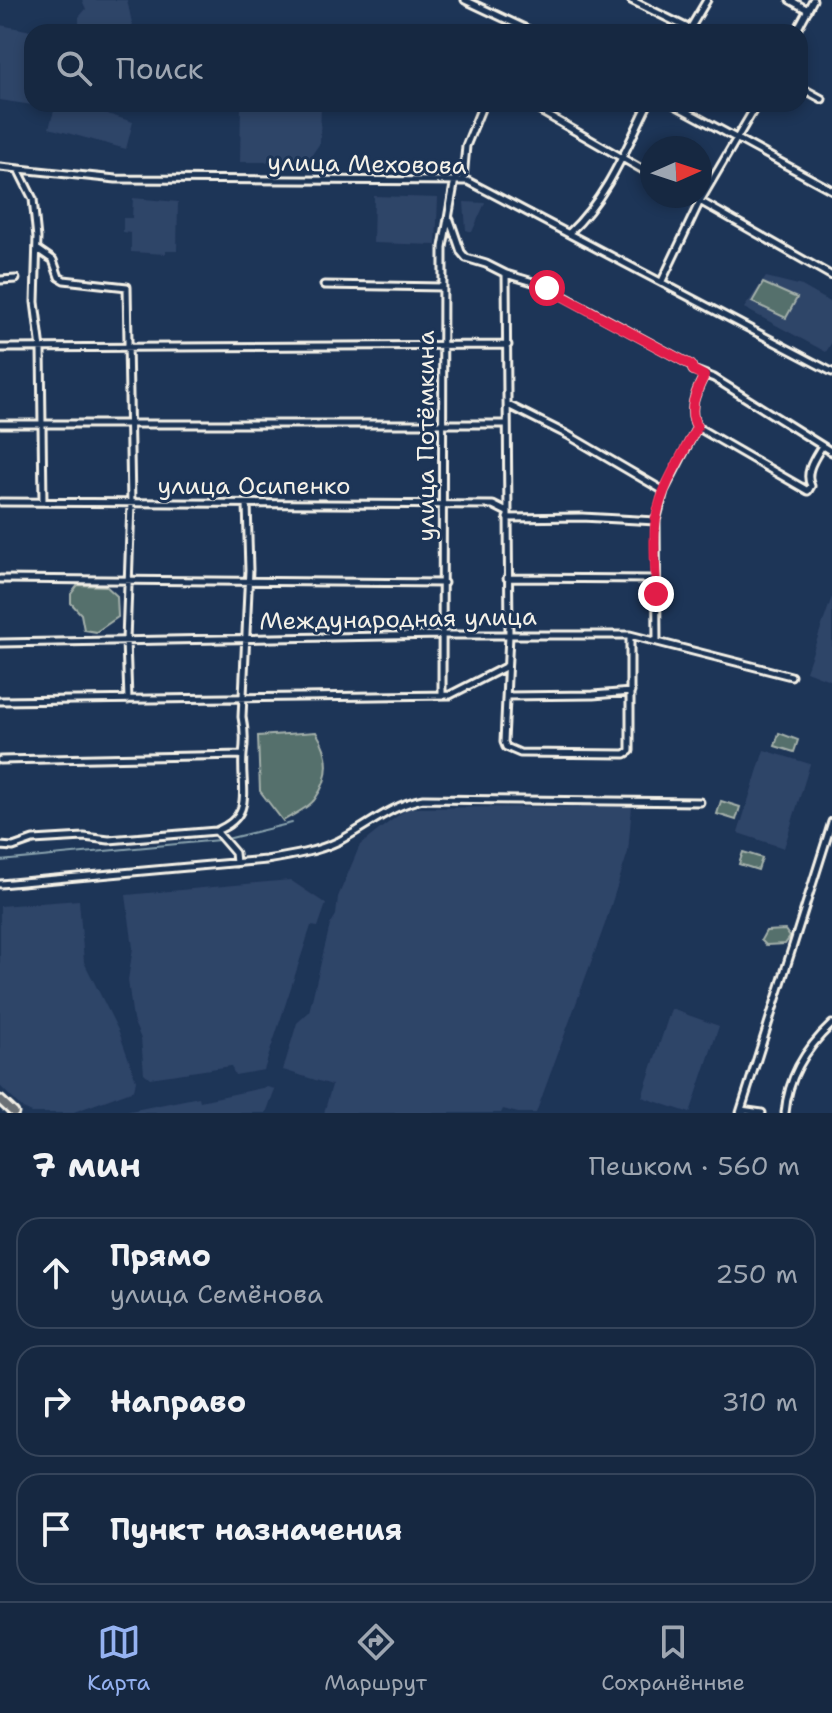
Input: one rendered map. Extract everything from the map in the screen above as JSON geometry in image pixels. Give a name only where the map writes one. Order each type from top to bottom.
[{"type":"main road","points":[[0,1100],[14,1113]]},
{"type":"street","points":[[465,0],[516,24]]},
{"type":"street","points":[[631,0],[677,24]]},
{"type":"street","points":[[695,24],[707,0]]},
{"type":"street","points":[[790,0],[808,10]]},
{"type":"street","points":[[800,24],[813,0]]},
{"type":"street","points":[[808,91],[822,99]]},
{"type":"street","points":[[463,179],[466,146],[480,112]]},
{"type":"street","points":[[542,112],[640,168]]},
{"type":"street","points":[[569,233],[589,215],[644,112]]},
{"type":"street","points":[[688,112],[832,190]]},
{"type":"street","points":[[712,181],[753,112]]},
{"type":"street","name":"улица Меховова","points":[[0,167],[116,179],[463,179],[481,185],[832,372]]},
{"type":"street","points":[[19,170],[33,199],[37,249],[35,302],[41,349],[43,502]]},
{"type":"street","name":"улица Потёмкина","points":[[442,693],[443,247],[455,179]]},
{"type":"street","points":[[662,281],[697,208]]},
{"type":"street","points":[[712,208],[832,276]]},
{"type":"street","points":[[450,219],[466,258],[543,285],[691,365],[693,370],[704,376],[714,378],[832,452]]},
{"type":"street","points":[[37,249],[53,260],[59,277],[64,280],[127,287],[131,504],[126,640],[128,700]]},
{"type":"street","points":[[506,274],[509,635],[504,742],[510,751],[625,754],[630,751],[630,635]]},
{"type":"street","points":[[0,280],[16,279]]},
{"type":"street","points":[[324,285],[443,287]]},
{"type":"street","points":[[0,348],[508,345]]},
{"type":"street","points":[[704,376],[692,411],[697,427],[808,491],[811,486],[808,479],[810,468],[822,446]]},
{"type":"street","points":[[508,405],[568,435],[664,491]]},
{"type":"street","points":[[0,424],[506,424]]},
{"type":"street","points":[[657,641],[656,521],[664,491],[697,427]]},
{"type":"street","name":"улица Осипенко","points":[[0,502],[493,505],[507,515],[656,521]]},
{"type":"street","points":[[0,846],[13,847],[33,840],[84,837],[109,840],[216,831],[229,826],[239,814],[245,800],[245,732],[242,717],[247,504]]},
{"type":"street","points":[[507,578],[656,579]]},
{"type":"street","points":[[0,579],[444,583]]},
{"type":"street","name":"Международная улица","points":[[0,643],[630,635],[791,676]]},
{"type":"street","points":[[0,701],[456,694],[508,666]]},
{"type":"street","points":[[507,696],[631,692]]},
{"type":"street","points":[[0,760],[243,755]]},
{"type":"street","points":[[0,884],[266,860],[338,841],[399,806],[423,799],[700,802]]},
{"type":"street","points":[[762,1113],[741,1111],[832,822]]},
{"type":"street","points":[[216,831],[235,853],[236,863]]},
{"type":"street","points":[[785,1113],[794,1074],[811,1045],[832,1024]]},
{"type":"shaded area","points":[[82,0],[127,0],[132,24],[79,24],[79,17],[86,9]]},
{"type":"shaded area","points":[[0,25],[24,30],[24,104],[0,100]]},
{"type":"shaded area","points":[[54,112],[101,112],[133,122],[126,149],[49,128]]},
{"type":"shaded area","points":[[241,112],[321,112],[320,143],[307,162],[240,162]]},
{"type":"shaded area","points":[[374,196],[438,198],[436,245],[373,243]]},
{"type":"shaded area","points":[[133,198],[178,202],[177,251],[166,251],[166,254],[131,252],[131,233],[123,232],[123,218],[132,218]]},
{"type":"shaded area","points":[[464,202],[485,203],[472,232],[466,230]]},
{"type":"shaded area","points":[[766,277],[802,286],[832,303],[832,342],[826,352],[744,308]]},
{"type":"shaded area","points":[[832,597],[832,681],[806,671]]},
{"type":"shaded area","points":[[764,750],[810,764],[784,848],[738,833]]},
{"type":"shaded area","points":[[632,806],[628,852],[536,1113],[503,1109],[501,1113],[324,1113],[332,1085],[283,1070],[297,1023],[309,1012],[330,925],[336,915],[338,897],[360,845],[380,829],[408,808]]},
{"type":"shaded area","points":[[290,880],[326,904],[318,927],[311,926],[264,1070],[235,1075],[231,1066],[150,1078],[144,1073],[141,1039],[133,1020],[128,980],[133,948],[126,895]]},
{"type":"shaded area","points":[[79,900],[84,962],[119,1032],[136,1080],[134,1090],[71,1113],[32,1113],[23,1109],[0,1086],[0,906]]},
{"type":"shaded area","points":[[671,1009],[719,1026],[690,1113],[642,1097]]},
{"type":"shaded area","points":[[267,1087],[275,1089],[266,1113],[120,1113],[199,1097],[200,1101]]},
{"type":"green space","points":[[763,283],[797,298],[786,318],[752,302]]},
{"type":"green space","points":[[78,585],[106,586],[117,596],[118,617],[96,632],[84,630],[81,614],[71,603],[71,594]]},
{"type":"green space","points":[[316,732],[326,757],[324,782],[312,802],[283,821],[260,791],[258,736]]},
{"type":"green space","points":[[779,733],[798,740],[794,752],[775,746]]},
{"type":"green space","points":[[721,801],[740,807],[736,820],[717,814]]},
{"type":"green space","points":[[743,852],[762,858],[758,870],[739,864]]},
{"type":"green space","points":[[785,930],[790,937],[785,944],[766,945],[761,940],[766,931]]},
{"type":"waterway","points":[[227,839],[292,823]]},
{"type":"waterway","points":[[0,861],[219,840]]},
{"type":"route","points":[[547,288],[691,365],[693,370],[704,376],[692,411],[697,427],[658,509],[655,532],[656,594]]}]
